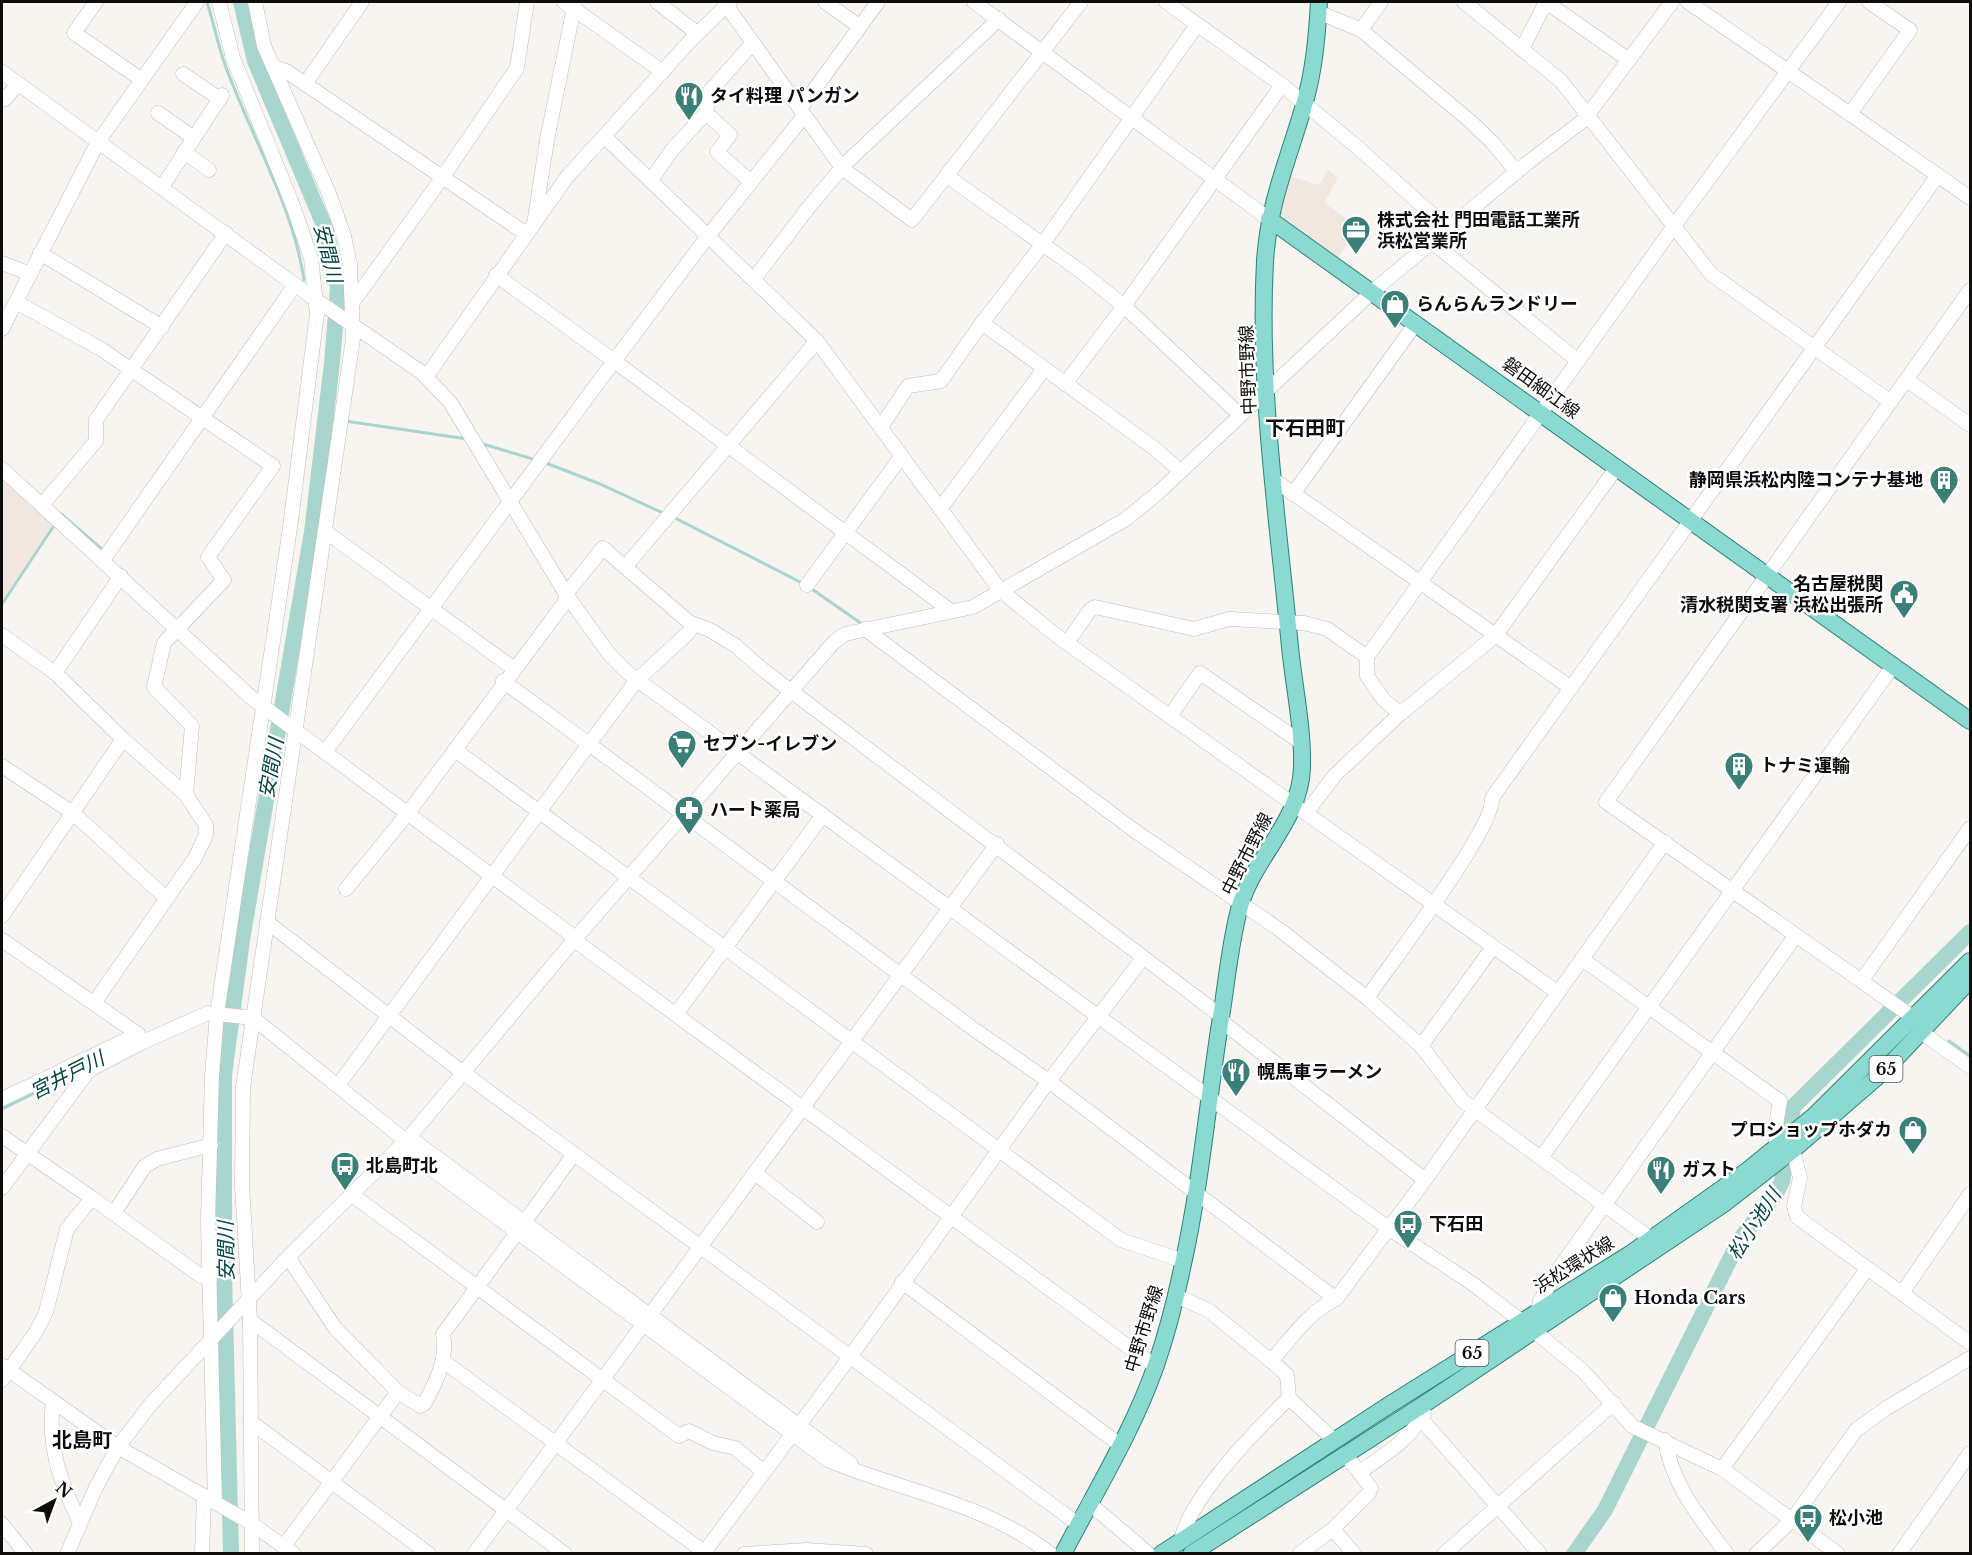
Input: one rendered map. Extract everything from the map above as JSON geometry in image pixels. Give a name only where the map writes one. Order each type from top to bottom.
[{"type":"main road","points":[[1269,219],[1278,180],[1304,104],[1314,61],[1319,7]]},
{"type":"main road","name":"磐田細江線","points":[[1269,219],[1373,291],[1971,721]]},
{"type":"main road","name":"中野市野線","points":[[1063,1554],[1120,1445],[1156,1367],[1184,1261],[1210,1097],[1229,955],[1241,903],[1262,859],[1301,808],[1302,743],[1288,623],[1267,389],[1265,263],[1269,219]]},
{"type":"main road","name":"浜松環状線","points":[[1161,1554],[1186,1547],[1527,1326],[1725,1203],[1776,1164],[1799,1128],[1914,1021],[1971,962]]},
{"type":"main road","name":"浜松環状線","points":[[1340,1448],[1429,1401],[1527,1326],[1538,1311],[1785,1149],[1884,1071],[1914,1021],[1971,980]]},
{"type":"street","points":[[96,2],[74,33],[142,80]]},
{"type":"street","points":[[2,329],[28,273],[98,142],[197,2]]},
{"type":"street","points":[[198,1551],[212,1500],[213,1340],[210,1279],[212,1076],[316,328],[311,258],[292,203],[233,58],[219,2]]},
{"type":"street","points":[[305,84],[362,2]]},
{"type":"street","points":[[351,323],[353,302],[517,68],[527,2]]},
{"type":"street","points":[[657,2],[697,33]]},
{"type":"street","points":[[825,2],[859,27]]},
{"type":"street","points":[[325,752],[510,500],[751,182],[878,2]]},
{"type":"street","points":[[974,2],[1269,219]]},
{"type":"street","points":[[426,377],[525,233],[567,177],[727,3],[752,44],[843,168],[912,220],[1081,2]]},
{"type":"street","points":[[1166,2],[1282,85],[1356,146],[1447,228]]},
{"type":"street","points":[[1361,30],[1381,2]]},
{"type":"street","points":[[1464,2],[1561,81],[1711,274],[1891,402]]},
{"type":"street","points":[[1522,49],[1546,2],[1629,60]]},
{"type":"street","points":[[67,1554],[118,1447],[150,1405],[288,1257],[405,1141],[683,813],[834,642],[845,634],[973,607],[1126,519],[1373,291],[1431,241],[1589,115],[1672,2]]},
{"type":"street","points":[[1688,2],[1971,198]]},
{"type":"street","points":[[1400,714],[1383,699],[1367,676],[1367,657],[1674,226],[1839,2]]},
{"type":"street","points":[[1850,114],[1910,30],[1869,2]]},
{"type":"street","points":[[252,1554],[250,1320],[246,1302],[242,1185],[243,1088],[352,355],[350,265],[344,236],[330,196],[264,46],[257,3]]},
{"type":"street","points":[[535,219],[571,4],[663,72]]},
{"type":"street","points":[[1319,7],[1361,30],[1470,121],[1492,142],[1517,172]]},
{"type":"street","points":[[754,279],[808,208],[843,168],[999,19]]},
{"type":"street","points":[[881,427],[908,386],[941,381],[1042,245],[1197,25]]},
{"type":"street","points":[[651,180],[672,150],[706,113],[710,91],[752,44]]},
{"type":"street","points":[[273,67],[286,71],[525,233]]},
{"type":"street","points":[[2,72],[314,299],[426,377],[450,402],[566,594],[609,654],[637,680],[1388,1228],[1473,1284],[1583,1371],[1614,1403],[1632,1426],[1722,1469],[1838,1554]]},
{"type":"street","points":[[162,187],[221,97],[183,74]]},
{"type":"street","points":[[2,97],[5,99],[17,85]]},
{"type":"street","points":[[1065,384],[1124,306],[1282,85]]},
{"type":"street","points":[[706,113],[730,135],[717,152],[751,182]]},
{"type":"street","points":[[158,114],[194,138]]},
{"type":"street","points":[[605,137],[816,341],[1000,590],[1067,643],[1557,992]]},
{"type":"street","points":[[184,152],[209,170]]},
{"type":"street","points":[[1367,998],[1478,836],[1493,806],[1492,798],[1938,175]]},
{"type":"street","points":[[947,176],[1083,273],[1124,306],[1240,415]]},
{"type":"street","points":[[42,505],[96,441],[96,420],[226,233]]},
{"type":"street","points":[[1431,241],[1578,361]]},
{"type":"street","points":[[40,254],[162,327]]},
{"type":"street","points":[[2,263],[28,273]]},
{"type":"street","points":[[496,275],[951,611]]},
{"type":"street","points":[[103,560],[295,285]]},
{"type":"street","points":[[1971,290],[1606,802],[1889,999],[1971,1067]]},
{"type":"street","points":[[16,302],[101,349],[273,466],[208,556],[224,579],[164,643],[154,687],[192,726],[186,795]]},
{"type":"street","points":[[982,323],[1154,448],[1180,471]]},
{"type":"street","points":[[1293,494],[1416,323]]},
{"type":"street","points":[[625,567],[728,448],[816,341]]},
{"type":"street","points":[[940,509],[1044,369]]},
{"type":"street","points":[[1907,380],[1971,425]]},
{"type":"street","points":[[807,585],[844,532],[902,457]]},
{"type":"street","points":[[1301,808],[1400,714],[1495,636],[1617,467]]},
{"type":"street","points":[[2,470],[264,708],[569,933],[574,940],[1156,1367]]},
{"type":"street","points":[[1274,480],[1420,585],[1571,688]]},
{"type":"street","points":[[326,532],[513,668]]},
{"type":"street","points":[[346,889],[408,813],[503,681],[565,602],[566,594],[603,548],[694,624],[710,630],[736,646],[790,690],[997,844],[1221,1016],[1225,1024],[1425,1180]]},
{"type":"street","points":[[55,673],[121,576]]},
{"type":"street","points":[[1067,643],[1090,610],[1095,607],[1194,629],[1221,620],[1304,623],[1327,630],[1367,657]]},
{"type":"street","points":[[339,1084],[637,680],[688,633],[694,624]]},
{"type":"street","points":[[865,629],[1135,831],[1241,903],[1367,998],[1421,1046],[1462,1101],[1651,1239]]},
{"type":"street","points":[[2,635],[55,673],[123,739],[186,795],[206,825],[207,835],[195,858],[94,1003]]},
{"type":"street","points":[[1540,1158],[1893,666]]},
{"type":"street","points":[[1170,716],[1200,673],[1302,743]]},
{"type":"street","points":[[503,681],[1050,1082],[1081,1108],[1196,1191],[1336,1299]]},
{"type":"street","points":[[2,916],[123,739]]},
{"type":"street","points":[[455,750],[1121,1240],[1184,1261]]},
{"type":"street","points":[[2,766],[72,813],[166,898]]},
{"type":"street","points":[[676,1014],[823,815]]},
{"type":"street","points":[[1862,980],[1971,828]]},
{"type":"street","points":[[1271,1361],[1309,1317],[1322,1305],[1336,1299],[1425,1180],[1665,842]]},
{"type":"street","points":[[474,1554],[851,1041],[952,909],[997,844]]},
{"type":"street","points":[[267,922],[462,1072],[1078,1524]]},
{"type":"street","points":[[1538,1311],[1540,1301],[1556,1274],[1796,935]]},
{"type":"street","points":[[2,940],[141,1038]]},
{"type":"street","points":[[1421,1046],[1493,947]]},
{"type":"street","points":[[443,1361],[704,1553],[850,1357],[999,1150],[1143,958]]},
{"type":"street","points":[[1582,959],[1712,1055],[1780,1101],[1775,1131],[1800,1178],[1794,1206],[1797,1216],[1971,1343]]},
{"type":"street","points":[[220,1006],[252,1018],[339,1084],[405,1141],[795,1429],[828,1461],[868,1477],[906,1486],[994,1518],[1051,1554]]},
{"type":"street","points":[[2,1099],[220,1006]]},
{"type":"street","points":[[2,1188],[89,1070],[141,1038]]},
{"type":"street","points":[[2,1136],[201,1276],[210,1279]]},
{"type":"street","points":[[114,1213],[145,1166],[157,1159],[211,1145]]},
{"type":"street","points":[[288,1257],[335,1328],[398,1392],[420,1406],[424,1404],[443,1361],[446,1345],[443,1334],[574,1154]]},
{"type":"street","points":[[755,1173],[817,1222]]},
{"type":"street","points":[[351,1194],[679,1436],[689,1431],[713,1443],[735,1448],[764,1472]]},
{"type":"street","points":[[1902,1293],[1971,1194]]},
{"type":"street","points":[[92,1198],[67,1229],[46,1312],[36,1332],[4,1372],[53,1402],[118,1447],[251,1523],[289,1550],[332,1482],[398,1392]]},
{"type":"street","points":[[1722,1469],[1867,1269]]},
{"type":"street","points":[[902,1282],[1120,1445]]},
{"type":"street","points":[[1176,1296],[1208,1310],[1287,1375],[1289,1398],[1340,1448],[1371,1488],[1369,1493],[1333,1529],[1299,1554]]},
{"type":"street","points":[[250,1320],[565,1554]]},
{"type":"street","points":[[1756,1554],[1792,1520],[1856,1430],[1885,1409],[1971,1358]]},
{"type":"street","points":[[1186,1547],[1185,1523],[1245,1440],[1289,1398]]},
{"type":"street","points":[[1360,1472],[1393,1449],[1421,1419],[1429,1401]]},
{"type":"street","points":[[53,1402],[50,1425],[54,1457],[64,1490],[80,1523]]},
{"type":"street","points":[[1444,1554],[1614,1403]]},
{"type":"street","points":[[1421,1419],[1540,1554]]},
{"type":"street","points":[[250,1422],[429,1554]]},
{"type":"street","points":[[1659,1438],[1686,1500],[1727,1554]]},
{"type":"street","points":[[1899,1554],[1971,1453]]},
{"type":"street","points":[[1089,1503],[1149,1554]]},
{"type":"street","points":[[2,1524],[26,1554]]},
{"type":"street","points":[[1333,1529],[1354,1554]]},
{"type":"street","points":[[744,1554],[806,1550],[866,1554]]},
{"type":"shaded area","points":[[1328,170],[1338,178],[1324,203],[1359,227],[1338,257],[1283,219],[1278,207],[1286,175],[1319,185]]},
{"type":"shaded area","points":[[2,477],[53,524],[2,601]]},
{"type":"waterway","points":[[207,2],[233,87],[290,223],[304,280]]},
{"type":"waterway","name":"安間川","points":[[231,1554],[224,1272],[224,1075],[242,940],[312,532],[332,363],[338,288],[326,230],[255,61],[241,2]]},
{"type":"waterway","points":[[326,418],[336,420]]},
{"type":"waterway","points":[[345,421],[467,439]]},
{"type":"waterway","points":[[483,444],[536,460]]},
{"type":"waterway","points":[[546,463],[600,484],[663,513]]},
{"type":"waterway","points":[[61,514],[104,551]]},
{"type":"waterway","points":[[677,519],[804,584]]},
{"type":"waterway","points":[[2,604],[55,524]]},
{"type":"waterway","points":[[809,587],[862,624]]},
{"type":"waterway","name":"松小池川","points":[[1574,1554],[1605,1510],[1740,1239],[1775,1195],[1782,1182],[1793,1107],[1970,932]]},
{"type":"waterway","name":"宮井戸川","points":[[225,997],[236,990]]},
{"type":"waterway","points":[[1949,1041],[1970,1056]]},
{"type":"waterway","name":"宮井戸川","points":[[2,1109],[82,1070]]},
{"type":"place","name":"タイ料理 パンガン","points":[[689,122]]},
{"type":"place","name":"株式会社 門田電話工業所 浜松営業所","points":[[1356,256]]},
{"type":"place","name":"らんらんランドリー","points":[[1395,330]]},
{"type":"place","name":"静岡県浜松内陸コンテナ基地","points":[[1944,506]]},
{"type":"place","name":"名古屋税関 清水税関支署 浜松出張所","points":[[1904,620]]},
{"type":"place","name":"セブン-イレブン","points":[[682,770]]},
{"type":"place","name":"トナミ運輸","points":[[1739,792]]},
{"type":"place","name":"ハート薬局","points":[[689,836]]},
{"type":"place","name":"幌馬車ラーメン","points":[[1236,1098]]},
{"type":"place","name":"プロショップホダカ","points":[[1913,1156]]},
{"type":"place","name":"北島町北","points":[[345,1192]]},
{"type":"place","name":"ガスト","points":[[1661,1196]]},
{"type":"place","name":"下石田","points":[[1408,1250]]},
{"type":"place","name":"Honda Cars","points":[[1613,1324]]},
{"type":"place","name":"松小池","points":[[1808,1544]]},
{"type":"district","name":"下石田町","points":[[1305,428]]},
{"type":"district","name":"北島町","points":[[82,1440]]}]
